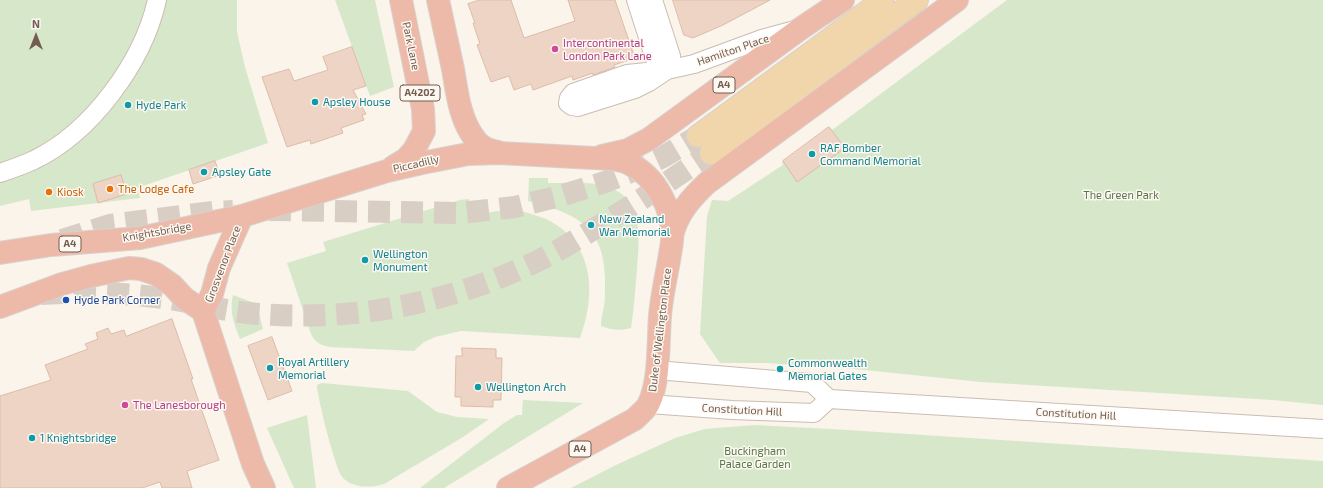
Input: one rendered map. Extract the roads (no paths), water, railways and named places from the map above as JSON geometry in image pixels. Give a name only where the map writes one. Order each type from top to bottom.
[{"type":"highway","name":"Park Lane","points":[[387,171],[406,159],[414,150],[424,131],[423,109],[401,0]]},
{"type":"highway","name":"A4202","points":[[438,0],[464,120],[475,140],[482,147],[499,153]]},
{"type":"highway","name":"A4","points":[[597,158],[628,150],[649,139],[800,29],[843,0]]},
{"type":"highway","name":"A4","points":[[672,239],[680,214],[696,192],[957,0]]},
{"type":"highway","name":"Piccadilly","points":[[242,216],[387,171],[451,157],[482,153],[499,153],[597,158]]},
{"type":"highway","name":"Duke of Wellington Place","points":[[508,488],[635,419],[649,404],[655,384],[660,315],[672,239],[670,220],[666,205],[660,192],[641,171],[627,163],[613,159],[597,158]]},
{"type":"highway","name":"Knightsbridge","points":[[0,253],[51,245],[140,238],[242,216]]},
{"type":"highway","name":"Grosvenor Place","points":[[203,311],[212,294],[219,268],[242,216]]},
{"type":"highway","name":"Grosvenor Place","points":[[0,307],[62,284],[105,272],[129,268],[141,269],[156,274],[167,281],[184,298],[203,311],[253,464],[264,488]]},
{"type":"main road","name":"A4","points":[[883,0],[704,144],[917,0]]},
{"type":"street","points":[[0,173],[36,160],[53,149],[86,122],[108,99],[139,52],[157,0]]},
{"type":"street","points":[[636,0],[655,59],[660,66],[667,70],[671,56],[653,0]]},
{"type":"street","name":"Hamilton Place","points":[[667,70],[694,64],[762,39],[800,29]]},
{"type":"street","points":[[656,370],[812,383],[829,399]]},
{"type":"street","name":"Constitution Hill","points":[[649,404],[732,410],[814,413],[829,399],[1323,429]]},
{"type":"tunnel","points":[[269,210],[460,213],[515,207],[560,196],[605,182],[663,157],[698,136]]},
{"type":"tunnel","points":[[41,294],[126,294],[176,300],[248,313],[293,316],[363,312],[430,300],[463,291],[496,279],[554,253],[653,192],[711,153]]},
{"type":"tunnel","points":[[62,240],[110,225],[213,212],[233,211]]},
{"type":"place","name":"Intercontinental London Park Lane","points":[[555,49]]},
{"type":"place","name":"Apsley House","points":[[315,102]]},
{"type":"place","name":"Hyde Park","points":[[128,105]]},
{"type":"place","name":"RAF Bomber Command Memorial","points":[[812,154]]},
{"type":"place","name":"Apsley Gate","points":[[204,172]]},
{"type":"place","name":"The Lodge Cafe","points":[[110,189]]},
{"type":"place","name":"Kiosk","points":[[49,192]]},
{"type":"place","name":"New Zealand War Memorial","points":[[591,225]]},
{"type":"place","name":"Wellington Monument","points":[[365,260]]},
{"type":"place","name":"Hyde Park Corner","points":[[66,300]]},
{"type":"place","name":"Royal Artillery Memorial","points":[[270,368]]},
{"type":"place","name":"Commonwealth Memorial Gates","points":[[780,369]]},
{"type":"place","name":"Wellington Arch","points":[[478,387]]},
{"type":"place","name":"The Lanesborough","points":[[125,405]]},
{"type":"place","name":"1 Knightsbridge","points":[[32,438]]},
{"type":"park label","name":"The Green Park","points":[[1121,195]]},
{"type":"park label","name":"Buckingham Palace Garden","points":[[755,457]]}]
